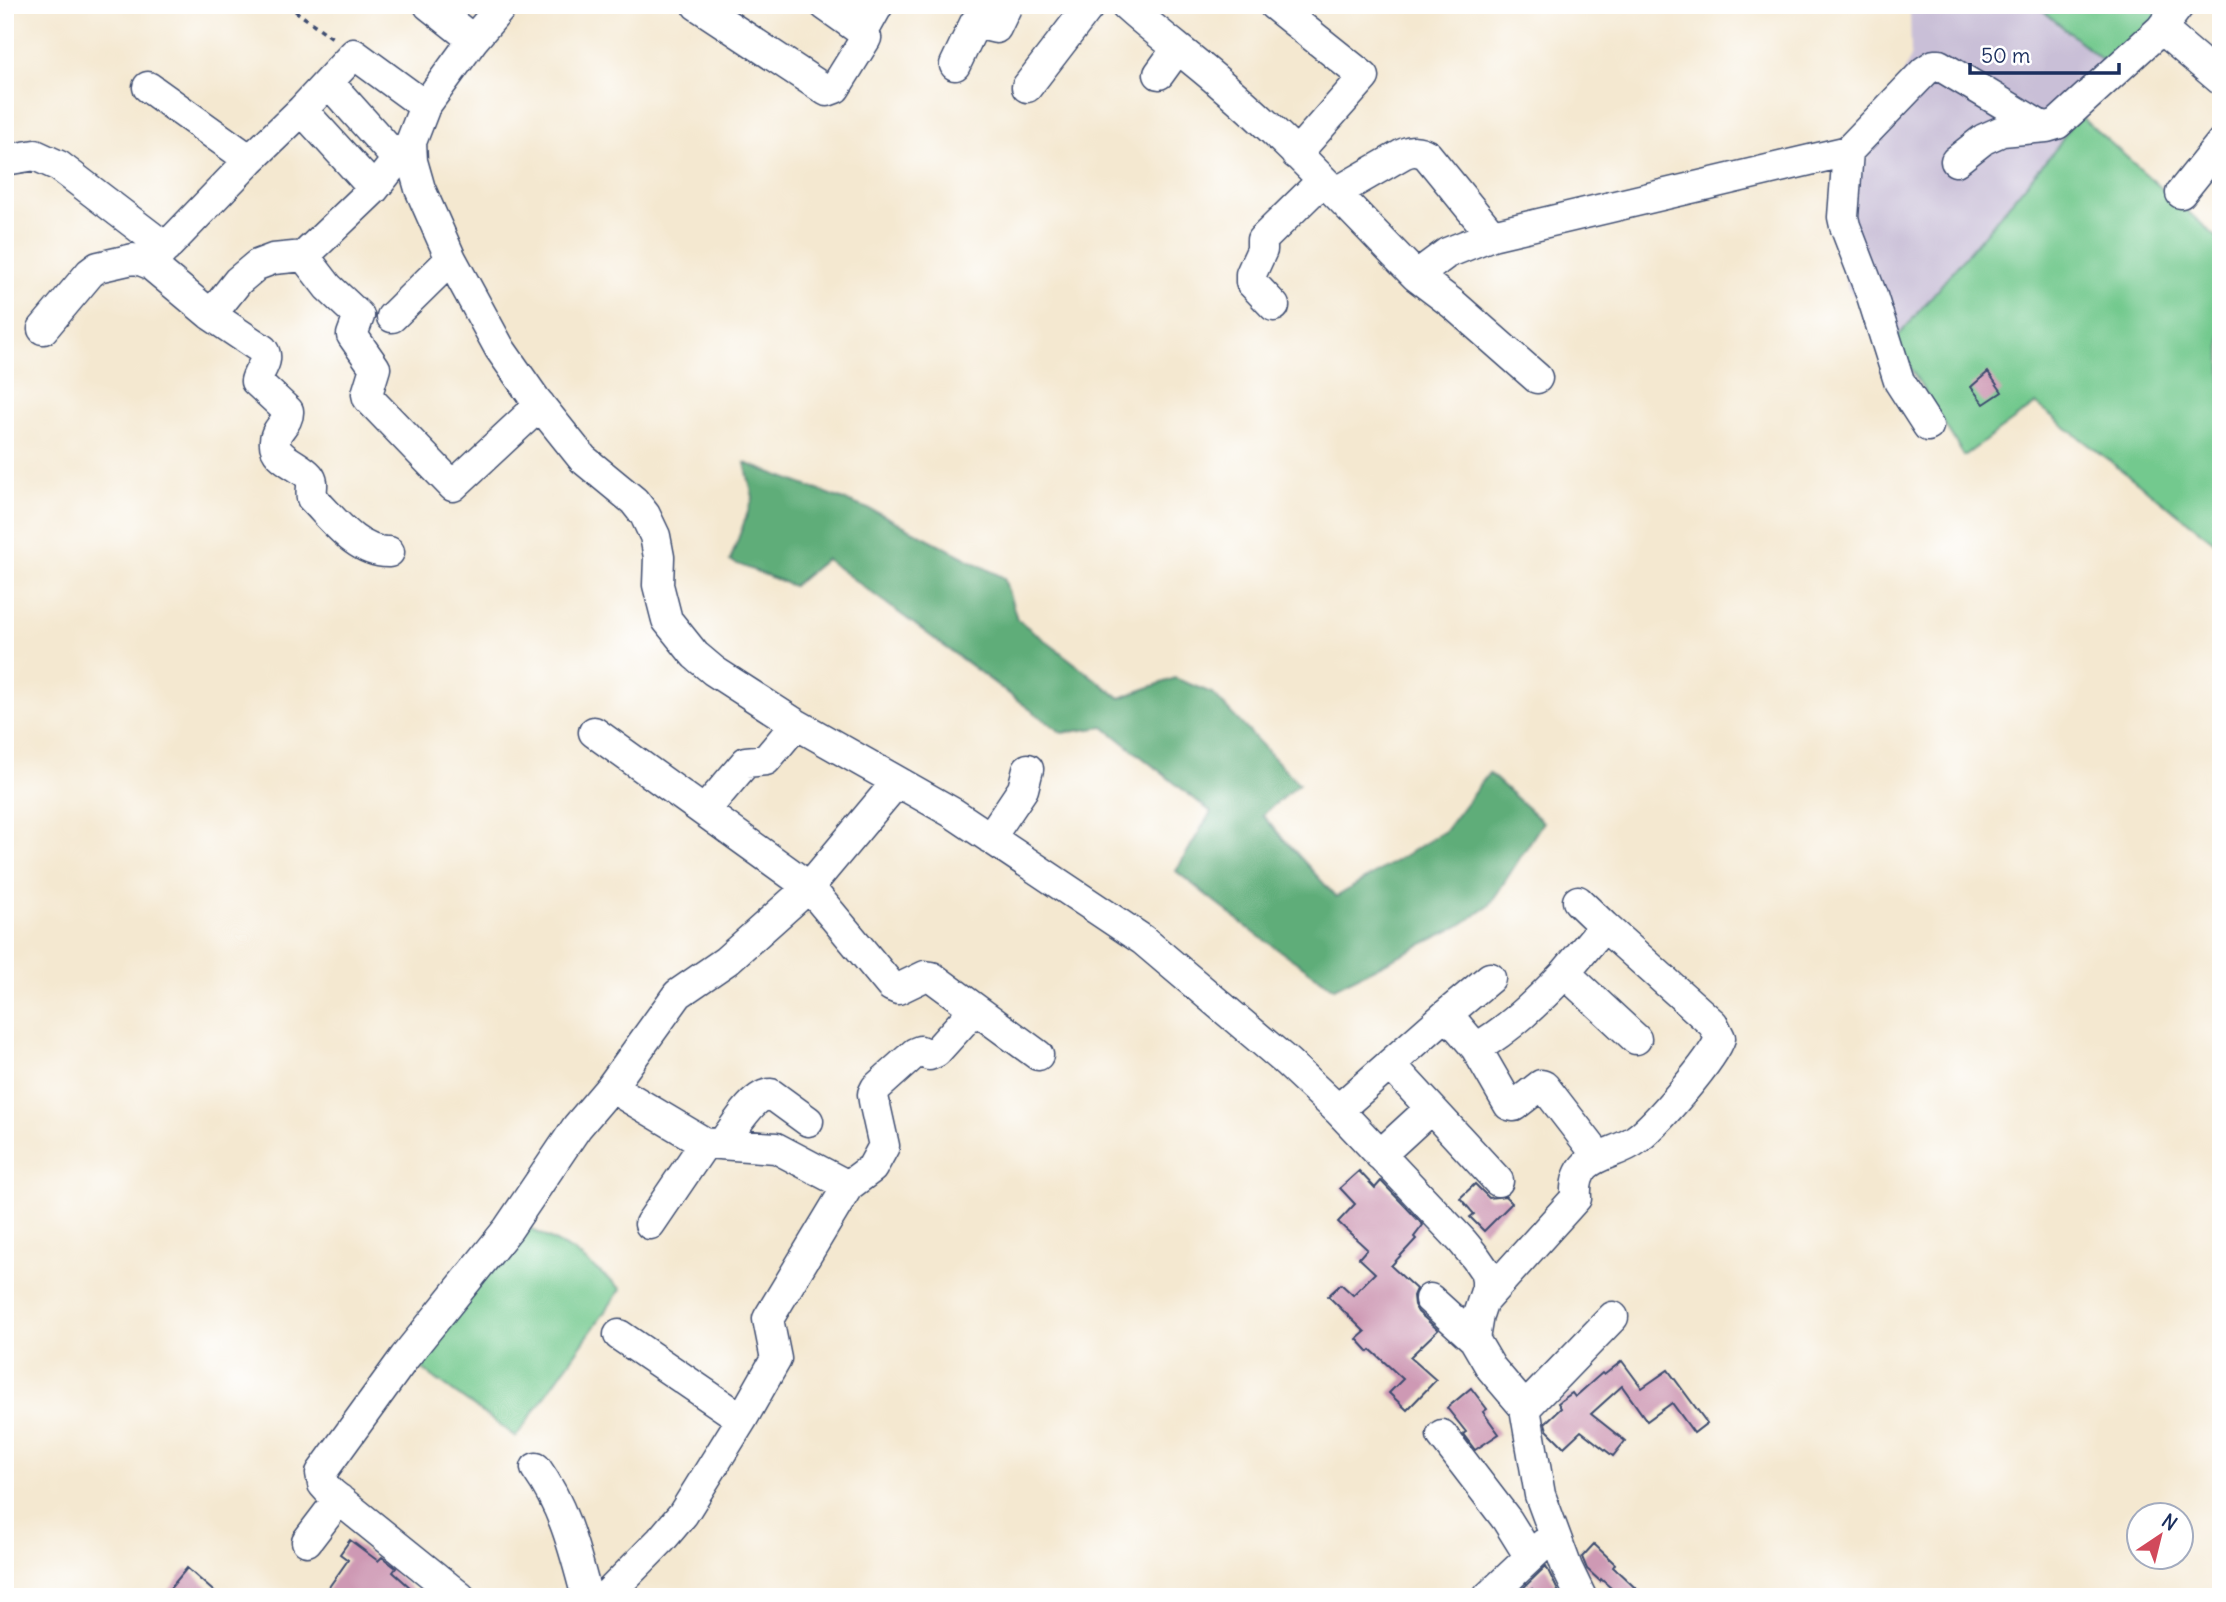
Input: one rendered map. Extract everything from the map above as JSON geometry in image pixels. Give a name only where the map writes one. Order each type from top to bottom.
[{"type":"street","points":[[429,5],[473,40]]},
{"type":"street","points":[[211,315],[238,281],[257,265],[273,259],[304,256],[374,189],[404,151],[425,106],[473,40],[503,5]]},
{"type":"street","points":[[697,5],[827,91],[835,88],[866,38],[863,32],[825,5]]},
{"type":"street","points":[[863,32],[878,5]]},
{"type":"street","points":[[955,65],[975,23],[996,28],[1007,5]]},
{"type":"street","points":[[1027,87],[1090,5]]},
{"type":"street","points":[[1126,5],[1177,50],[1222,84],[1330,186],[1416,276],[1453,304],[1537,378]]},
{"type":"street","points":[[1274,5],[1364,77],[1296,154]]},
{"type":"street","points":[[1956,161],[1984,139],[2002,131],[2057,124],[2161,29],[2179,5]]},
{"type":"street","points":[[2161,29],[2221,80]]},
{"type":"street","points":[[1159,74],[1177,50]]},
{"type":"street","points":[[43,329],[98,267],[158,256],[354,54],[425,106]]},
{"type":"street","points":[[1416,276],[1447,253],[1492,234],[1848,151],[1925,71],[1934,65],[1939,65],[2037,124],[2047,127]]},
{"type":"street","points":[[328,82],[412,161],[451,259],[500,349],[537,402],[583,459],[634,502],[645,515],[655,536],[659,557],[658,585],[667,620],[695,655],[714,671],[796,724],[953,813],[1143,940],[1242,1021],[1338,1110],[1476,1258],[1485,1271],[1487,1280],[1485,1299],[1478,1315],[1474,1339]]},
{"type":"street","points":[[148,88],[250,160]]},
{"type":"street","points":[[302,110],[374,189]]},
{"type":"street","points":[[2181,193],[2221,143]]},
{"type":"street","points":[[1274,306],[1251,282],[1251,274],[1262,250],[1262,240],[1330,186],[1410,150],[1427,155],[1492,234]]},
{"type":"street","points":[[1848,151],[1843,217],[1845,226],[1872,296],[1899,381],[1928,426]]},
{"type":"street","points":[[5,160],[35,155],[59,166],[158,256],[211,315],[263,350],[266,354],[256,382],[288,411],[289,416],[276,436],[276,448],[283,457],[310,477],[312,498],[352,538],[369,550],[390,552]]},
{"type":"street","points":[[304,256],[328,287],[359,316],[352,335],[375,368],[368,398],[453,486],[537,402]]},
{"type":"street","points":[[392,317],[451,259]]},
{"type":"street","points":[[705,810],[747,762],[766,760],[796,724]]},
{"type":"street","points":[[594,732],[809,887],[891,986],[898,989],[928,975],[1038,1055]]},
{"type":"street","points":[[990,838],[1023,789],[1028,769]]},
{"type":"street","points":[[460,1597],[339,1499],[323,1484],[321,1473],[405,1357],[508,1229],[577,1127],[611,1087],[678,994],[726,961],[809,887],[896,783]]},
{"type":"street","points":[[1485,1299],[1576,1198],[1575,1184],[1582,1170],[1598,1156],[1634,1142],[1650,1129],[1710,1055],[1720,1038],[1713,1024],[1578,901]]},
{"type":"street","points":[[1476,1048],[1495,1037],[1542,996],[1604,926]]},
{"type":"street","points":[[1564,973],[1636,1039]]},
{"type":"street","points":[[1338,1110],[1490,978]]},
{"type":"street","points":[[604,1597],[683,1514],[776,1359],[768,1320],[848,1186],[872,1168],[881,1155],[884,1146],[873,1094],[876,1088],[915,1053],[920,1051],[929,1055],[936,1052],[974,1010]]},
{"type":"street","points":[[1447,1014],[1476,1048],[1508,1105],[1514,1106],[1541,1085],[1544,1086],[1598,1156]]},
{"type":"street","points":[[1391,1065],[1498,1181]]},
{"type":"street","points":[[611,1087],[713,1143],[776,1148],[848,1186]]},
{"type":"street","points":[[650,1224],[713,1143],[754,1101],[765,1094],[771,1094],[808,1121]]},
{"type":"street","points":[[1380,1154],[1430,1109]]},
{"type":"street","points":[[1430,1299],[1474,1339],[1491,1368],[1525,1408],[1540,1495],[1567,1568],[1581,1597]]},
{"type":"street","points":[[1525,1408],[1613,1317]]},
{"type":"street","points":[[619,1335],[742,1419]]},
{"type":"street","points":[[1442,1435],[1507,1520],[1530,1557]]},
{"type":"street","points":[[536,1468],[551,1490],[569,1529],[587,1597]]},
{"type":"street","points":[[307,1541],[339,1499]]},
{"type":"street","points":[[1488,1597],[1554,1534]]},
{"type":"path","points":[[288,5],[354,54]]},
{"type":"shaded area","points":[[1910,5],[2036,5],[2112,68],[2077,113],[2059,145],[1894,341],[1848,289],[1834,237],[1911,56]]},
{"type":"green space","points":[[2036,5],[2168,5],[2112,68]]},
{"type":"green space","points":[[2077,113],[2221,241],[2221,547],[2036,404],[1964,456],[1894,341],[2059,145]]},
{"type":"green space","points":[[745,463],[879,513],[1004,578],[1017,619],[1120,698],[1175,678],[1212,693],[1299,784],[1262,815],[1336,897],[1445,831],[1489,773],[1543,822],[1489,906],[1459,926],[1334,988],[1257,935],[1176,871],[1211,812],[1104,727],[1062,733],[826,559],[793,586],[730,561],[753,498]]},
{"type":"green space","points":[[518,1222],[573,1251],[621,1289],[516,1437],[414,1363]]},
{"type":"building","points":[[1988,372],[2002,392],[1984,404],[1971,387]]},
{"type":"building","points":[[1359,1171],[1375,1188],[1381,1181],[1423,1225],[1414,1237],[1416,1239],[1391,1266],[1416,1289],[1413,1296],[1414,1305],[1438,1330],[1410,1357],[1436,1380],[1407,1410],[1389,1393],[1403,1379],[1357,1339],[1365,1332],[1328,1296],[1341,1284],[1353,1295],[1375,1273],[1359,1258],[1367,1249],[1338,1222],[1355,1204],[1340,1188]]},
{"type":"building","points":[[1475,1184],[1489,1198],[1505,1196],[1512,1203],[1484,1231],[1470,1217],[1474,1214],[1460,1198]]},
{"type":"building","points":[[1622,1361],[1642,1388],[1668,1370],[1707,1423],[1694,1433],[1672,1403],[1647,1421],[1622,1386],[1591,1414],[1625,1441],[1613,1456],[1581,1431],[1564,1447],[1547,1430],[1545,1423],[1561,1408],[1558,1403],[1572,1393],[1575,1397],[1602,1373],[1604,1375]]},
{"type":"building","points":[[1471,1388],[1487,1409],[1483,1412],[1499,1434],[1475,1450],[1463,1434],[1466,1432],[1447,1408]]},
{"type":"building","points":[[350,1540],[378,1561],[382,1557],[396,1568],[393,1572],[421,1597],[322,1597],[348,1560],[340,1554]]},
{"type":"building","points":[[1594,1544],[1615,1564],[1613,1567],[1645,1597],[1621,1597],[1587,1569],[1582,1557]]},
{"type":"building","points":[[1546,1566],[1561,1597],[1538,1597],[1532,1589],[1521,1597],[1514,1597]]},
{"type":"building","points":[[187,1568],[220,1597],[163,1597]]}]
